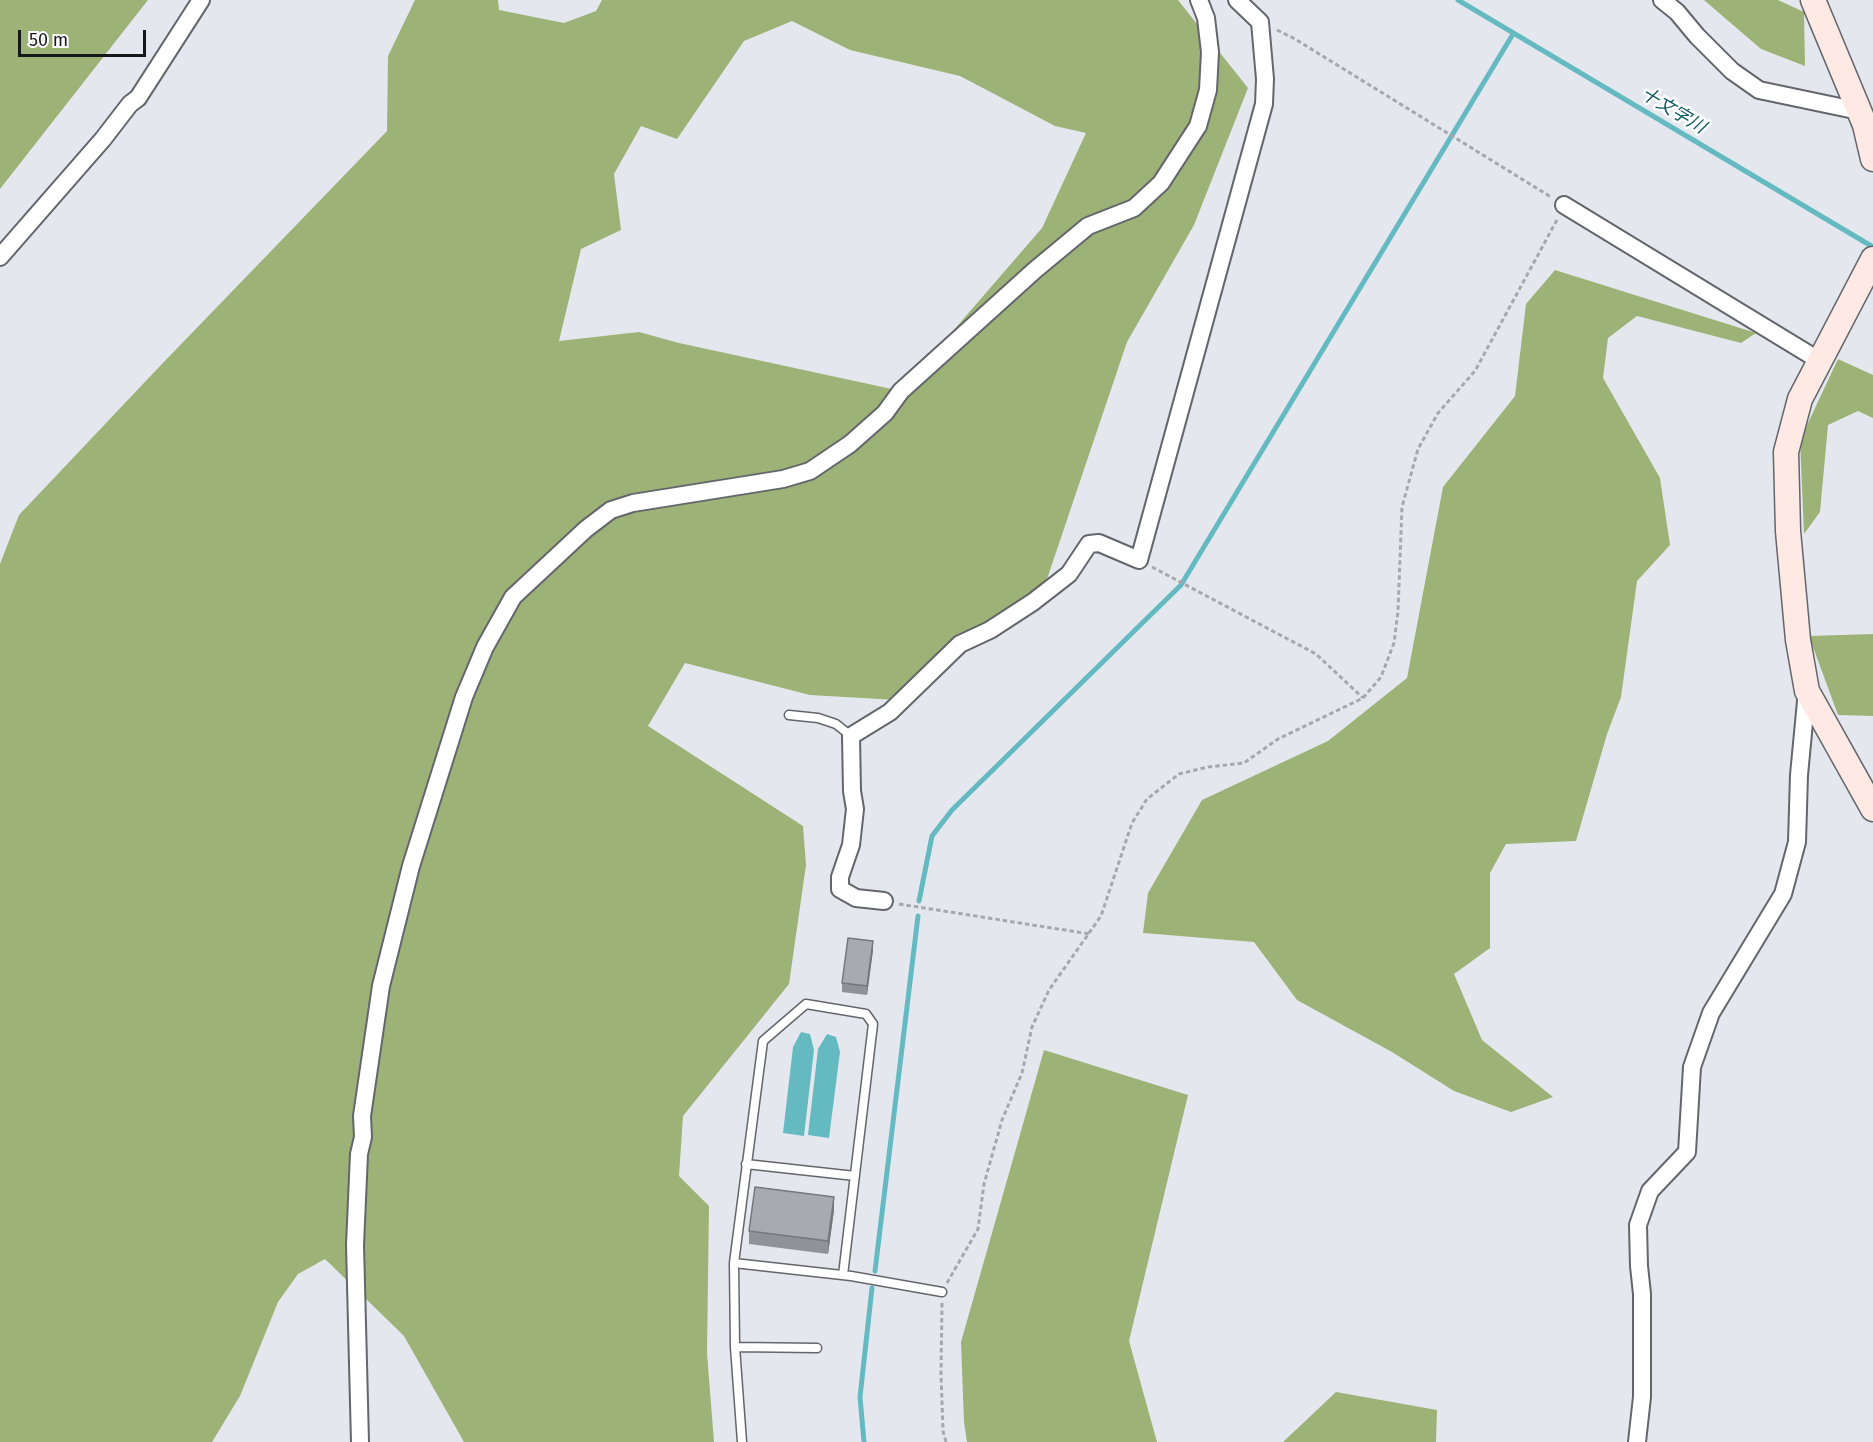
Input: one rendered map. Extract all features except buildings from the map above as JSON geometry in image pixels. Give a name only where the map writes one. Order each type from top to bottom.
[{"type":"street","points":[[0,257],[130,104],[138,98],[201,0]]},
{"type":"street","points":[[360,1442],[355,1234],[359,1154],[363,1137],[362,1116],[381,986],[411,866],[464,697],[485,647],[513,597],[611,510],[633,503],[783,479],[810,471],[850,444],[885,413],[901,392],[1035,270],[1088,226],[1134,208],[1161,183],[1198,126],[1208,90],[1210,52],[1206,18],[1199,0]]},
{"type":"street","points":[[884,901],[856,898],[840,889],[840,877],[851,845],[855,809],[852,791],[851,736],[890,712],[960,644],[990,630],[1033,602],[1069,574],[1089,544],[1099,543],[1139,560],[1264,104],[1265,79],[1260,22],[1237,0]]},
{"type":"street","points":[[1662,0],[1677,12],[1732,71],[1759,90],[1866,120]]},
{"type":"street","points":[[1814,0],[1866,120],[1873,159]]},
{"type":"street","points":[[1564,205],[1820,361]]},
{"type":"street","points":[[1637,1442],[1642,1397],[1642,1294],[1638,1225],[1650,1191],[1688,1152],[1692,1067],[1712,1013],[1783,894],[1797,842],[1799,775],[1807,691],[1798,640],[1788,531],[1786,452],[1800,399],[1873,259]]},
{"type":"street","points":[[1807,691],[1873,809]]},
{"type":"lane","points":[[789,715],[818,718],[836,724],[851,736]]},
{"type":"lane","points":[[742,1442],[735,1347],[734,1263],[763,1041],[806,1005],[866,1014],[873,1024],[843,1275]]},
{"type":"lane","points":[[746,1164],[855,1176]]},
{"type":"lane","points":[[734,1263],[843,1275],[942,1292]]},
{"type":"lane","points":[[735,1347],[817,1348]]},
{"type":"path","points":[[946,1442],[943,1431],[941,1384],[942,1292],[978,1229],[984,1184],[1002,1120],[1022,1073],[1032,1027],[1049,990],[1101,916],[1132,823],[1147,799],[1179,774],[1208,767],[1244,763],[1278,739],[1363,698],[1382,677],[1394,643],[1398,611],[1402,507],[1418,448],[1438,413],[1474,371],[1564,205],[1295,39],[1260,22]]},
{"type":"path","points":[[1139,560],[1316,654],[1363,698]]},
{"type":"path","points":[[884,901],[1090,934]]},
{"type":"green space","points":[[0,0],[148,0],[0,189]]},
{"type":"green space","points":[[415,0],[498,0],[499,10],[564,23],[596,11],[602,0],[1178,0],[1248,88],[1194,225],[1127,342],[1045,585],[897,700],[810,695],[685,663],[648,726],[803,826],[806,865],[789,984],[683,1116],[679,1176],[709,1206],[707,1353],[714,1442],[464,1442],[404,1336],[325,1259],[298,1274],[278,1302],[240,1396],[212,1442],[0,1442],[0,564],[19,515],[387,131],[388,56]],"holes":[[[792,21],[850,50],[960,76],[1055,126],[1086,133],[1042,228],[901,391],[679,343],[639,332],[559,341],[581,249],[621,230],[614,174],[641,126],[677,139],[744,41]]]},
{"type":"green space","points":[[1704,0],[1778,0],[1804,12],[1805,66],[1761,49]]},
{"type":"green space","points":[[1555,270],[1756,333],[1741,343],[1637,316],[1608,338],[1603,378],[1660,478],[1670,545],[1637,581],[1621,697],[1607,734],[1576,841],[1506,844],[1490,873],[1490,948],[1454,974],[1482,1040],[1553,1097],[1511,1112],[1454,1091],[1392,1052],[1297,1000],[1254,942],[1143,933],[1148,893],[1202,800],[1328,741],[1407,678],[1443,487],[1515,396],[1526,304]]},
{"type":"green space","points":[[1838,359],[1873,375],[1873,418],[1858,411],[1828,425],[1820,512],[1804,534],[1800,440]]},
{"type":"green space","points":[[1873,634],[1873,716],[1838,715],[1809,636]]},
{"type":"green space","points":[[1044,1050],[1188,1095],[1129,1341],[1157,1442],[967,1442],[961,1342]]},
{"type":"green space","points":[[1336,1392],[1437,1410],[1436,1442],[1283,1442]]},
{"type":"water","points":[[801,1032],[810,1034],[814,1050],[804,1136],[783,1133],[793,1047]]},
{"type":"water","points":[[827,1034],[836,1037],[840,1052],[829,1138],[808,1135],[818,1049]]},
{"type":"waterway","name":"十文字川","points":[[1458,0],[1873,247]]},
{"type":"waterway","points":[[919,901],[932,836],[952,810],[1181,585],[1513,34]]},
{"type":"waterway","points":[[875,1271],[918,916]]},
{"type":"waterway","points":[[864,1442],[860,1397],[872,1288]]}]
